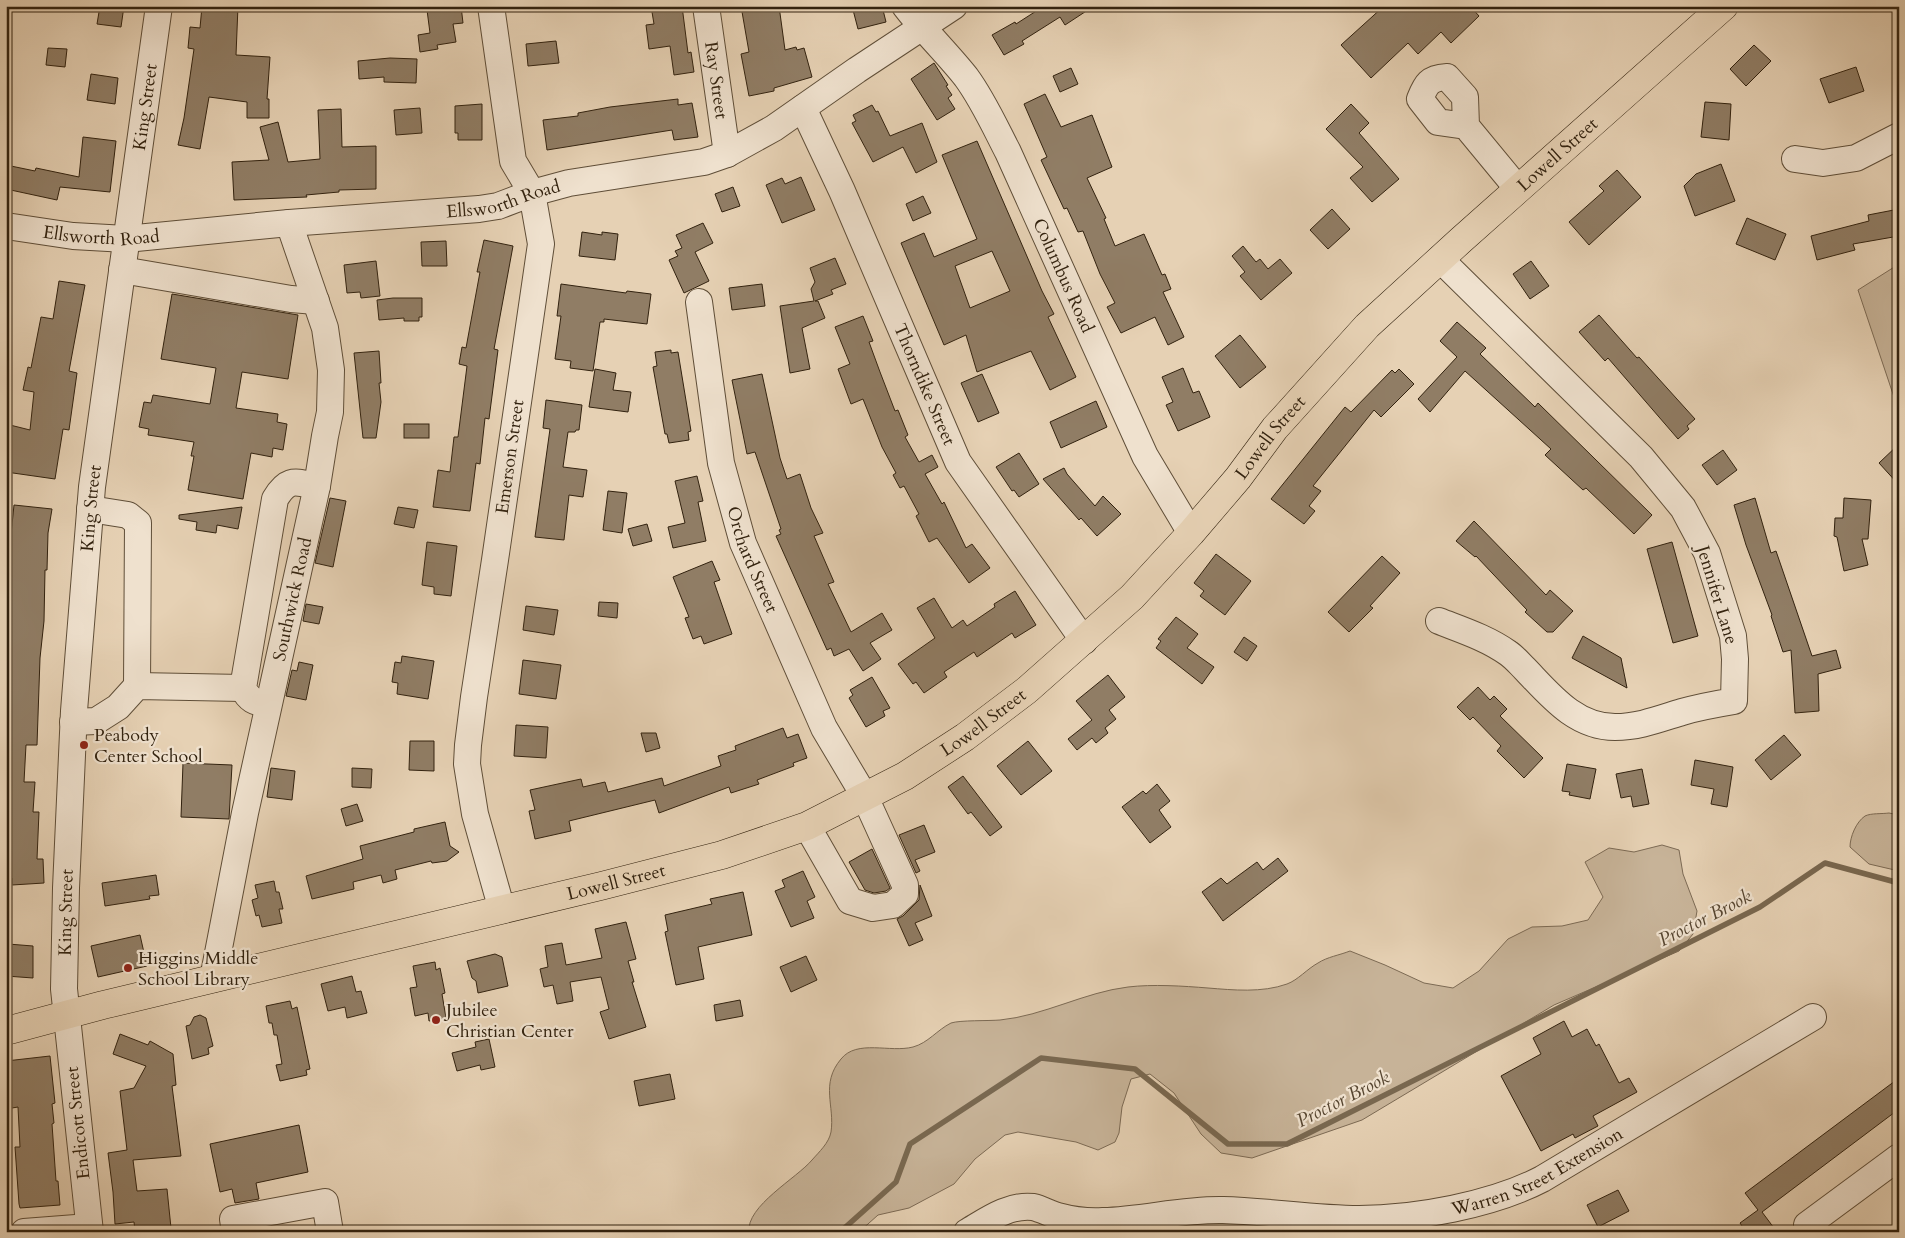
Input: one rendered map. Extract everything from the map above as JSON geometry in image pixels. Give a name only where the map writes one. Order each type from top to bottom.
[{"type":"main road","name":"Lowell Street","points":[[6,1031],[722,855],[807,826],[905,776],[965,737],[1027,690],[1132,597],[1238,478],[1275,428],[1348,346],[1384,309],[1724,6]]},
{"type":"street","name":"King Street","points":[[67,1015],[64,989],[66,888],[73,722],[90,509],[104,390],[159,6]]},
{"type":"street","name":"Emerson Street","points":[[491,6],[513,161],[532,193],[540,244],[474,697],[467,764],[475,814],[502,910]]},
{"type":"street","name":"Ray Street","points":[[706,6],[727,154]]},
{"type":"street","name":"Columbus Road","points":[[905,6],[966,78],[988,112],[1008,152],[1145,456],[1191,533]]},
{"type":"street","name":"Ellsworth Road","points":[[6,226],[73,236],[126,239],[289,223],[479,209],[498,206],[532,193],[569,183],[704,162],[727,154],[750,142],[954,6]]},
{"type":"street","name":"Thorndike Street","points":[[802,108],[842,191],[958,462],[1084,641]]},
{"type":"street","points":[[1466,126],[1518,189]]},
{"type":"street","points":[[1795,159],[1823,163],[1856,158],[1899,136]]},
{"type":"street","name":"Southwick Road","points":[[213,979],[268,705],[317,486],[330,412],[331,370],[325,328],[289,223]]},
{"type":"street","name":"Jennifer Lane","points":[[1439,621],[1495,644],[1510,654],[1576,718],[1593,725],[1630,726],[1656,721],[1690,710],[1734,701],[1735,659],[1733,636],[1707,553],[1683,508],[1641,457],[1440,259]]},
{"type":"street","points":[[122,270],[291,299],[316,301]]},
{"type":"street","name":"Orchard Street","points":[[699,302],[721,463],[743,543],[824,728],[865,797],[905,885],[905,894],[893,906],[873,908],[850,901],[807,826]]},
{"type":"street","points":[[268,705],[252,701],[243,688],[275,499],[282,487],[292,482],[317,486]]},
{"type":"street","points":[[73,722],[96,721],[118,707],[137,686],[138,523],[128,515],[90,509]]},
{"type":"street","points":[[137,686],[243,688]]},
{"type":"street","name":"Endicott Street","points":[[67,1015],[89,1230]]},
{"type":"street","name":"Warren Street Extension","points":[[967,1232],[999,1214],[1033,1207],[1080,1226],[1112,1220],[1190,1211],[1222,1210],[1334,1218],[1392,1218],[1488,1201],[1523,1189],[1542,1179],[1813,1017]]},
{"type":"street","points":[[1807,1225],[1899,1157]]},
{"type":"street","points":[[235,1232],[233,1219],[324,1202],[330,1232]]},
{"type":"street","points":[[24,1232],[89,1230]]},
{"type":"shaded area","points":[[1899,264],[1899,405],[1897,406],[1858,290]]},
{"type":"shaded area","points":[[1889,813],[1899,815],[1899,871],[1869,864],[1850,847],[1854,830],[1865,816]]},
{"type":"shaded area","points":[[1662,845],[1679,850],[1683,874],[1697,911],[1693,934],[1679,951],[1554,1005],[1362,1120],[1252,1158],[1221,1153],[1201,1134],[1174,1093],[1150,1074],[1131,1079],[1122,1107],[1119,1133],[1115,1142],[1098,1150],[1076,1142],[1018,1132],[1005,1135],[975,1159],[954,1184],[909,1208],[878,1215],[859,1232],[749,1232],[750,1222],[755,1212],[805,1167],[821,1151],[828,1140],[832,1122],[831,1077],[841,1059],[848,1053],[865,1048],[913,1047],[923,1043],[951,1023],[1016,1018],[1096,994],[1128,987],[1168,986],[1248,990],[1268,989],[1287,984],[1314,965],[1350,951],[1424,983],[1453,988],[1479,971],[1508,939],[1532,927],[1562,926],[1588,920],[1603,897],[1585,862],[1609,848],[1634,852]]},
{"type":"building","points":[[100,6],[124,6],[121,27],[97,24]]},
{"type":"building","points":[[202,6],[238,6],[236,55],[270,57],[267,99],[269,99],[269,118],[247,118],[247,102],[209,97],[200,149],[178,145],[194,49],[188,48],[190,27],[200,28]]},
{"type":"building","points":[[461,6],[463,23],[453,24],[456,42],[437,45],[438,49],[420,52],[418,35],[430,33],[427,10]]},
{"type":"building","points":[[651,6],[682,6],[688,53],[691,52],[694,72],[674,75],[670,46],[649,49],[646,25],[654,24]]},
{"type":"building","points":[[741,6],[779,6],[785,50],[796,47],[797,50],[804,48],[812,77],[774,88],[774,91],[749,96],[741,54],[749,52]]},
{"type":"building","points":[[852,6],[882,6],[886,22],[858,29]]},
{"type":"building","points":[[1044,6],[1094,6],[1065,25],[1060,17],[1022,41],[1024,44],[1004,55],[992,35],[1015,22],[1016,24]]},
{"type":"building","points":[[1384,6],[1470,6],[1479,16],[1451,43],[1441,32],[1418,54],[1408,43],[1371,78],[1341,45]]},
{"type":"building","points":[[556,41],[559,63],[528,66],[526,44]]},
{"type":"building","points":[[1754,45],[1771,61],[1746,86],[1730,69]]},
{"type":"building","points":[[48,48],[67,49],[65,67],[46,65]]},
{"type":"building","points":[[390,58],[417,59],[416,83],[384,82],[384,77],[359,79],[358,61]]},
{"type":"building","points":[[934,63],[948,85],[946,86],[952,95],[948,98],[955,109],[937,120],[911,79]]},
{"type":"building","points":[[1856,67],[1864,91],[1829,103],[1820,79]]},
{"type":"building","points":[[1071,68],[1078,84],[1060,92],[1053,76]]},
{"type":"building","points":[[91,74],[118,78],[115,104],[87,100]]},
{"type":"building","points":[[1045,94],[1061,127],[1092,115],[1112,167],[1087,178],[1106,218],[1104,219],[1115,246],[1144,234],[1162,275],[1165,274],[1171,289],[1163,292],[1184,337],[1168,345],[1155,317],[1121,333],[1107,307],[1115,303],[1100,274],[1083,231],[1078,232],[1067,208],[1064,209],[1041,160],[1047,157],[1024,104]]},
{"type":"building","points":[[678,99],[678,105],[692,103],[698,137],[674,140],[672,130],[547,150],[543,120],[578,116],[578,113],[610,107]]},
{"type":"building","points":[[1705,102],[1731,104],[1729,140],[1701,137]]},
{"type":"building","points":[[482,104],[482,140],[458,140],[458,133],[455,133],[455,106]]},
{"type":"building","points":[[1351,104],[1369,123],[1359,133],[1399,179],[1372,202],[1350,178],[1363,167],[1326,129]]},
{"type":"building","points":[[872,105],[876,112],[878,111],[890,136],[922,123],[937,162],[916,173],[903,147],[873,162],[852,123],[856,121],[853,115]]},
{"type":"building","points":[[420,108],[422,133],[396,135],[394,110]]},
{"type":"building","points":[[341,109],[342,147],[376,146],[376,189],[339,190],[339,192],[306,195],[307,197],[234,200],[232,162],[269,160],[260,127],[278,122],[288,162],[320,159],[318,110]]},
{"type":"building","points":[[83,137],[116,141],[110,192],[60,187],[57,200],[6,189],[6,165],[35,171],[36,168],[79,177]]},
{"type":"building","points":[[977,141],[1042,291],[1054,314],[1048,317],[1076,377],[1050,390],[1031,351],[977,372],[966,335],[944,345],[901,243],[924,233],[934,257],[977,239],[942,155]],"holes":[[[992,251],[1010,291],[970,308],[955,266]]]},
{"type":"building","points":[[1721,164],[1735,201],[1695,216],[1684,186],[1696,174]]},
{"type":"building","points":[[1617,170],[1641,197],[1589,245],[1569,222],[1604,191],[1599,186]]},
{"type":"building","points":[[801,177],[815,210],[782,223],[766,185],[782,178],[785,184]]},
{"type":"building","points":[[733,187],[740,206],[722,212],[715,194]]},
{"type":"building","points":[[923,196],[931,213],[913,221],[906,204]]},
{"type":"building","points":[[1332,209],[1350,229],[1328,249],[1310,230]]},
{"type":"building","points":[[1899,209],[1899,236],[1853,244],[1855,250],[1817,260],[1811,236],[1869,221],[1868,215]]},
{"type":"building","points":[[1747,218],[1786,234],[1775,260],[1736,244]]},
{"type":"building","points":[[703,223],[713,243],[695,252],[709,281],[684,293],[669,260],[678,256],[675,251],[682,248],[676,235]]},
{"type":"building","points":[[582,232],[602,235],[602,232],[618,234],[615,260],[579,256]]},
{"type":"building","points":[[484,240],[513,246],[494,349],[498,350],[489,419],[485,418],[480,464],[476,463],[470,511],[433,507],[438,470],[450,472],[454,437],[458,437],[467,366],[459,364],[462,347],[466,348],[480,272],[477,272]]},
{"type":"building","points":[[446,241],[447,266],[422,266],[421,242]]},
{"type":"building","points":[[1243,246],[1256,262],[1260,259],[1268,269],[1280,259],[1292,273],[1261,300],[1240,276],[1245,272],[1232,256]]},
{"type":"building","points":[[835,258],[846,284],[831,290],[833,294],[815,301],[818,301],[825,318],[802,328],[810,369],[790,373],[780,306],[814,301],[811,289],[815,282],[810,268]]},
{"type":"building","points":[[376,261],[380,296],[361,298],[360,292],[347,293],[344,265]]},
{"type":"building","points":[[1531,261],[1549,286],[1530,299],[1513,274]]},
{"type":"building","points":[[59,281],[85,285],[69,371],[77,373],[69,430],[63,429],[55,479],[6,472],[6,424],[30,430],[34,392],[23,390],[28,367],[31,368],[41,317],[53,319]]},
{"type":"building","points":[[561,284],[626,293],[627,291],[651,294],[647,324],[604,319],[604,322],[600,322],[593,371],[570,368],[571,361],[555,359],[561,316],[557,316]]},
{"type":"building","points":[[762,284],[765,306],[732,310],[729,288]]},
{"type":"building","points":[[172,294],[298,315],[288,379],[242,372],[236,408],[278,414],[277,422],[287,424],[283,450],[273,448],[272,457],[251,453],[243,499],[188,490],[194,456],[191,456],[194,442],[148,435],[149,429],[139,427],[144,402],[151,403],[153,395],[210,404],[216,368],[161,359]]},
{"type":"building","points":[[422,298],[422,317],[419,317],[419,321],[404,321],[404,318],[379,320],[377,300]]},
{"type":"building","points":[[1599,315],[1695,419],[1687,426],[1689,429],[1678,439],[1608,358],[1605,361],[1579,332]]},
{"type":"building","points":[[863,316],[873,341],[869,342],[880,372],[895,411],[898,410],[908,435],[905,437],[919,462],[932,455],[938,467],[925,474],[942,504],[944,502],[966,548],[972,544],[990,568],[969,583],[937,538],[929,542],[916,516],[919,514],[904,486],[900,488],[893,475],[896,473],[882,447],[863,399],[851,404],[838,369],[850,364],[835,327]]},
{"type":"building","points":[[1457,322],[1486,348],[1480,354],[1535,407],[1538,403],[1652,515],[1634,534],[1586,488],[1583,490],[1545,455],[1551,449],[1465,371],[1430,412],[1418,399],[1457,357],[1440,341]]},
{"type":"building","points":[[1240,335],[1266,367],[1240,388],[1215,356]]},
{"type":"building","points":[[671,350],[671,353],[678,352],[691,431],[688,432],[689,440],[669,443],[667,434],[665,434],[653,367],[657,366],[655,352]]},
{"type":"building","points":[[379,351],[381,402],[376,438],[363,438],[354,353]]},
{"type":"building","points":[[1183,368],[1193,393],[1199,391],[1210,417],[1178,431],[1166,405],[1173,402],[1162,377]]},
{"type":"building","points":[[595,369],[616,373],[613,390],[631,392],[628,412],[589,407]]},
{"type":"building","points":[[1399,369],[1414,384],[1381,417],[1374,410],[1313,486],[1321,491],[1309,506],[1315,511],[1304,524],[1271,499],[1345,407],[1351,412],[1392,370],[1395,373]]},
{"type":"building","points":[[762,374],[780,458],[787,479],[800,474],[811,508],[823,533],[814,536],[834,582],[828,584],[851,632],[882,613],[892,630],[870,643],[881,659],[863,671],[849,649],[834,656],[831,648],[827,650],[776,536],[781,534],[779,530],[781,529],[755,452],[747,454],[732,380]]},
{"type":"building","points":[[982,374],[999,413],[978,422],[961,383]]},
{"type":"building","points":[[546,400],[582,405],[579,430],[568,432],[563,467],[587,470],[583,497],[569,495],[564,540],[535,537],[550,429],[543,428]]},
{"type":"building","points":[[1096,401],[1107,427],[1061,448],[1050,422]]},
{"type":"building","points":[[404,424],[429,424],[429,438],[404,438]]},
{"type":"building","points":[[1899,444],[1899,485],[1879,463]]},
{"type":"building","points":[[1723,450],[1737,470],[1717,485],[1702,465]]},
{"type":"building","points":[[1019,453],[1039,484],[1019,497],[1014,490],[1012,491],[996,467]]},
{"type":"building","points":[[1064,468],[1095,506],[1103,496],[1121,514],[1097,536],[1081,518],[1079,520],[1043,479]]},
{"type":"building","points":[[697,476],[703,501],[698,502],[706,541],[673,548],[668,527],[685,523],[675,481]]},
{"type":"building","points":[[608,491],[627,493],[622,533],[603,530]]},
{"type":"building","points":[[330,498],[346,501],[333,567],[315,563]]},
{"type":"building","points":[[1755,498],[1771,553],[1776,551],[1812,656],[1836,650],[1841,668],[1818,674],[1819,711],[1795,713],[1791,650],[1783,652],[1734,505]]},
{"type":"building","points":[[1844,498],[1871,500],[1868,539],[1862,539],[1868,565],[1844,571],[1837,537],[1834,536],[1835,518],[1843,518]]},
{"type":"building","points":[[14,505],[52,509],[48,533],[47,570],[45,570],[37,745],[26,745],[24,782],[35,782],[33,812],[39,812],[37,859],[43,859],[44,883],[12,885],[12,878],[6,878],[6,765],[10,766],[11,733],[6,732],[6,544],[10,544]]},
{"type":"building","points":[[242,507],[238,529],[217,525],[216,533],[196,530],[197,522],[179,519],[179,515]]},
{"type":"building","points":[[398,507],[418,510],[414,528],[394,524]]},
{"type":"building","points":[[1474,521],[1546,595],[1550,590],[1573,611],[1553,632],[1547,632],[1525,612],[1527,610],[1476,556],[1456,541]]},
{"type":"building","points":[[647,524],[652,541],[633,546],[628,529]]},
{"type":"building","points":[[427,542],[457,546],[451,596],[434,594],[434,587],[422,585]]},
{"type":"building","points":[[1672,542],[1698,636],[1673,643],[1647,549]]},
{"type":"building","points":[[1216,554],[1251,581],[1225,615],[1200,596],[1204,591],[1194,583]]},
{"type":"building","points":[[1382,556],[1400,573],[1370,606],[1373,608],[1349,632],[1328,612]]},
{"type":"building","points":[[712,561],[720,580],[714,582],[732,634],[704,644],[701,636],[693,639],[685,618],[689,617],[673,577]]},
{"type":"building","points":[[1015,591],[1036,625],[1015,638],[1012,633],[977,657],[974,652],[944,672],[947,677],[924,693],[916,682],[913,684],[898,664],[935,638],[917,608],[934,598],[952,628],[963,620],[967,626],[995,607],[994,604]]},
{"type":"building","points":[[599,602],[618,603],[617,618],[598,616]]},
{"type":"building","points":[[306,604],[323,607],[319,624],[303,621]]},
{"type":"building","points":[[526,606],[558,610],[554,635],[523,630]]},
{"type":"building","points":[[1176,617],[1198,634],[1187,648],[1214,667],[1202,684],[1156,648],[1161,641],[1158,639]]},
{"type":"building","points":[[1583,636],[1621,658],[1627,688],[1572,658]]},
{"type":"building","points":[[1244,637],[1257,646],[1247,661],[1234,652]]},
{"type":"building","points":[[402,656],[434,661],[428,699],[397,694],[398,683],[392,682],[395,662],[401,663]]},
{"type":"building","points":[[523,660],[561,665],[556,699],[519,694]]},
{"type":"building","points":[[299,662],[313,665],[306,700],[286,696],[292,670],[297,671]]},
{"type":"building","points":[[1108,675],[1125,697],[1109,710],[1116,719],[1105,728],[1108,733],[1096,743],[1092,738],[1077,750],[1068,739],[1092,720],[1076,701]]},
{"type":"building","points":[[872,677],[890,708],[883,711],[885,716],[866,727],[849,698],[853,695],[850,690]]},
{"type":"building","points":[[1478,687],[1490,700],[1494,696],[1507,709],[1500,716],[1543,758],[1524,778],[1497,751],[1501,746],[1473,717],[1470,720],[1457,707]]},
{"type":"building","points":[[516,725],[548,727],[546,758],[514,756]]},
{"type":"building","points":[[783,728],[787,738],[798,734],[807,758],[793,763],[794,766],[757,780],[759,784],[731,793],[729,787],[659,813],[655,800],[569,821],[571,831],[535,839],[529,811],[535,810],[530,790],[581,779],[583,787],[605,782],[608,792],[662,778],[664,786],[721,766],[718,756],[736,750],[735,746]]},
{"type":"building","points":[[641,733],[656,733],[660,748],[646,752]]},
{"type":"building","points":[[1784,735],[1801,755],[1771,780],[1755,760]]},
{"type":"building","points":[[410,741],[434,741],[434,771],[409,770]]},
{"type":"building","points":[[1028,741],[1052,771],[1021,795],[997,766]]},
{"type":"building","points":[[1695,760],[1733,767],[1727,807],[1711,804],[1714,789],[1691,785]]},
{"type":"building","points":[[183,763],[232,765],[229,819],[181,817]]},
{"type":"building","points":[[1567,764],[1596,769],[1590,799],[1569,795],[1570,792],[1562,791]]},
{"type":"building","points":[[271,768],[295,771],[292,800],[267,797]]},
{"type":"building","points":[[352,768],[372,769],[371,788],[352,787]]},
{"type":"building","points":[[1642,769],[1649,804],[1633,807],[1631,796],[1621,798],[1616,774]]},
{"type":"building","points":[[963,776],[1002,827],[990,836],[971,812],[968,814],[948,787]]},
{"type":"building","points":[[1157,784],[1170,801],[1159,810],[1171,827],[1150,843],[1122,807],[1143,791],[1146,794]]},
{"type":"building","points":[[357,804],[363,821],[346,826],[341,809]]},
{"type":"building","points":[[445,822],[450,846],[459,852],[447,861],[432,863],[431,861],[395,870],[397,879],[383,883],[381,875],[353,882],[354,889],[312,899],[306,876],[363,859],[360,846],[414,832],[414,829]]},
{"type":"building","points":[[924,825],[935,852],[915,860],[920,871],[916,873],[899,835]]},
{"type":"building","points":[[872,849],[890,888],[886,891],[874,893],[865,890],[849,862]]},
{"type":"building","points":[[1278,858],[1288,871],[1223,921],[1202,892],[1221,878],[1227,884],[1257,862],[1263,870]]},
{"type":"building","points":[[803,871],[815,897],[807,901],[814,918],[791,927],[775,891],[785,887],[782,880]]},
{"type":"building","points":[[156,875],[159,895],[149,896],[150,899],[105,906],[102,883]]},
{"type":"building","points":[[274,881],[283,909],[279,909],[282,923],[262,927],[259,915],[256,916],[252,900],[258,898],[255,885]]},
{"type":"building","points":[[920,885],[932,916],[915,923],[923,940],[909,946],[897,919],[903,916],[919,900]]},
{"type":"building","points":[[743,892],[752,935],[698,947],[704,979],[676,985],[665,932],[668,931],[665,915],[712,904],[710,899]]},
{"type":"building","points":[[626,922],[636,959],[628,961],[634,982],[632,982],[646,1027],[609,1039],[600,1012],[609,1009],[601,977],[570,982],[573,1001],[557,1004],[553,985],[544,987],[540,969],[548,967],[545,946],[562,943],[566,965],[602,958],[595,929]]},
{"type":"building","points":[[140,935],[147,966],[98,977],[91,946]]},
{"type":"building","points":[[8,944],[33,946],[33,978],[6,976]]},
{"type":"building","points":[[495,954],[502,957],[508,986],[478,993],[476,981],[472,978],[467,961]]},
{"type":"building","points":[[806,956],[817,980],[791,992],[780,967]]},
{"type":"building","points":[[435,962],[436,970],[440,968],[445,993],[442,994],[446,1018],[429,1021],[428,1013],[415,1016],[410,988],[417,987],[413,966]]},
{"type":"building","points":[[352,976],[356,992],[361,991],[367,1013],[347,1018],[345,1007],[328,1011],[321,984]]},
{"type":"building","points":[[740,1000],[743,1016],[716,1021],[714,1005]]},
{"type":"building","points":[[290,1001],[292,1009],[297,1007],[310,1069],[306,1070],[307,1075],[280,1081],[276,1065],[282,1064],[277,1035],[274,1035],[272,1023],[269,1023],[266,1006]]},
{"type":"building","points":[[200,1015],[206,1018],[213,1046],[208,1048],[209,1054],[192,1059],[186,1026],[190,1025],[194,1017]]},
{"type":"building","points":[[1564,1021],[1572,1037],[1587,1029],[1596,1046],[1599,1044],[1619,1083],[1629,1078],[1637,1092],[1593,1116],[1598,1126],[1575,1138],[1573,1134],[1541,1151],[1501,1076],[1541,1054],[1533,1038]]},
{"type":"building","points":[[120,1034],[148,1045],[150,1041],[173,1054],[176,1085],[172,1086],[181,1156],[133,1160],[137,1191],[167,1189],[171,1228],[135,1231],[134,1222],[115,1224],[108,1153],[127,1150],[120,1091],[134,1088],[146,1066],[113,1054]]},
{"type":"building","points":[[489,1039],[495,1067],[481,1070],[480,1065],[457,1071],[452,1053],[476,1047],[475,1042]]},
{"type":"building","points":[[50,1056],[55,1103],[52,1104],[54,1123],[52,1124],[56,1181],[58,1181],[60,1205],[20,1208],[15,1147],[20,1147],[18,1107],[6,1109],[6,1061]]},
{"type":"building","points":[[670,1074],[675,1099],[639,1106],[634,1081]]},
{"type":"building","points":[[1899,1078],[1899,1109],[1762,1212],[1777,1232],[1746,1232],[1740,1223],[1758,1210],[1745,1193]]},
{"type":"building","points":[[299,1125],[308,1172],[256,1183],[259,1199],[235,1203],[232,1189],[220,1192],[210,1144]]},
{"type":"building","points":[[1618,1190],[1629,1211],[1598,1227],[1587,1205]]},
{"type":"waterway","name":"Proctor Brook","points":[[840,1232],[896,1182],[910,1144],[1041,1058],[1135,1069],[1228,1144],[1287,1144],[1760,907],[1825,863],[1899,883]]},
{"type":"place","name":"Peabody Center School","points":[[84,745]]},
{"type":"place","name":"Higgins Middle School Library","points":[[128,968]]},
{"type":"place","name":"Jubilee Christian Center","points":[[436,1020]]}]
